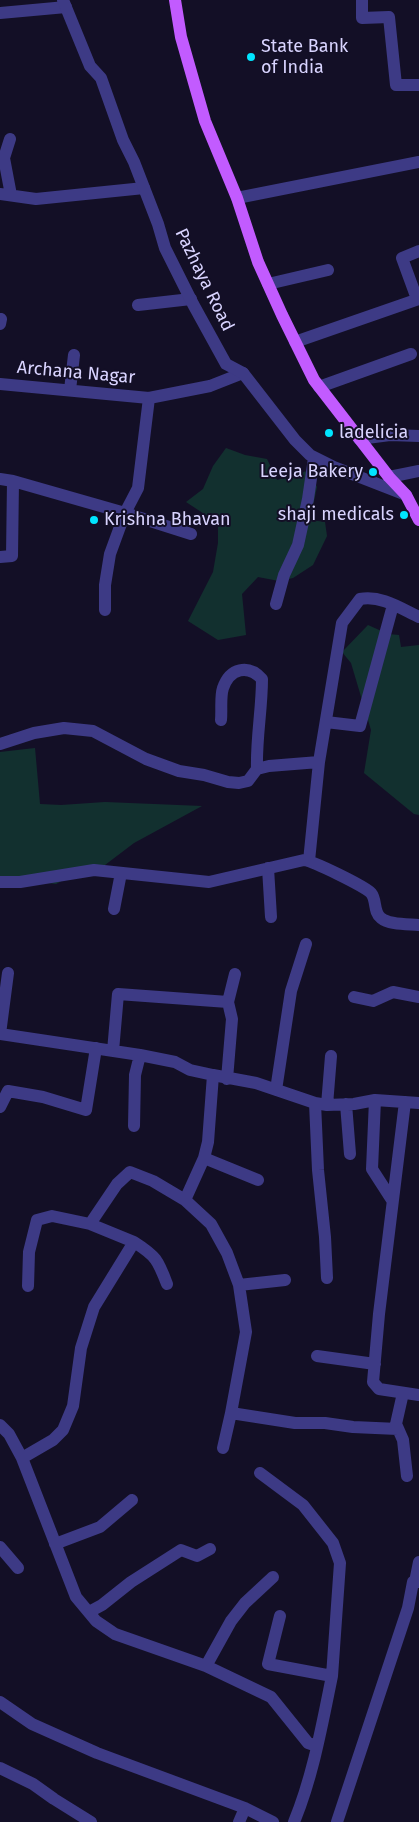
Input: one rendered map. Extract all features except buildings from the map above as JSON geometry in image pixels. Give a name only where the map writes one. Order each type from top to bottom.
[{"type":"main road","points":[[175,0],[181,36],[205,121],[236,198],[258,262],[295,342],[314,380],[389,477],[406,495],[419,520]]},
{"type":"street","points":[[362,0],[362,18],[389,17],[396,85],[419,85]]},
{"type":"street","points":[[0,13],[65,4]]},
{"type":"street","name":"Pazhaya Road","points":[[65,4],[90,66],[101,78],[123,140],[134,162],[158,224],[165,248],[226,364],[243,374],[295,440],[314,458],[406,495]]},
{"type":"street","points":[[10,140],[4,158],[5,195],[36,199],[144,188]]},
{"type":"street","points":[[236,198],[419,162]]},
{"type":"street","points":[[295,342],[418,299],[402,258],[419,251]]},
{"type":"street","points":[[268,284],[328,270]]},
{"type":"street","points":[[138,306],[191,300]]},
{"type":"street","points":[[0,324],[1,319]]},
{"type":"street","points":[[319,387],[411,354]]},
{"type":"street","points":[[70,390],[74,355]]},
{"type":"street","name":"Archana Nagar","points":[[0,384],[149,398],[210,386],[243,374]]},
{"type":"street","name":"Archana Nagar","points":[[105,610],[105,585],[110,554],[125,513],[138,488],[149,398]]},
{"type":"street","points":[[359,439],[390,435],[419,436]]},
{"type":"street","points":[[276,604],[284,575],[298,545],[308,500],[314,458]]},
{"type":"street","points":[[389,477],[419,472]]},
{"type":"street","points":[[0,479],[125,513],[191,534]]},
{"type":"street","points":[[0,557],[12,556],[13,481]]},
{"type":"street","points":[[310,861],[319,762],[342,623],[360,599],[371,597],[389,602],[419,617]]},
{"type":"street","points":[[326,722],[360,726],[393,605]]},
{"type":"street","points":[[221,720],[223,689],[230,675],[241,669],[255,671],[262,679],[262,708],[256,750],[257,769]]},
{"type":"street","points":[[0,744],[34,733],[64,728],[93,730],[146,758],[180,771],[228,782],[248,780],[257,769],[269,766],[319,762]]},
{"type":"street","points":[[0,882],[20,882],[94,870],[209,882],[304,860],[310,861],[369,891],[374,899],[378,914],[384,920],[419,925]]},
{"type":"street","points":[[268,868],[271,917]]},
{"type":"street","points":[[114,909],[121,873]]},
{"type":"street","points":[[276,1090],[291,991],[306,944]]},
{"type":"street","points":[[8,973],[0,1034],[113,1050],[175,1062],[190,1070],[227,1079],[256,1083],[321,1104],[346,1104],[375,1100],[419,1103]]},
{"type":"street","points":[[227,1079],[232,1019],[228,1002],[235,974]]},
{"type":"street","points":[[354,997],[374,1001],[393,992],[419,997]]},
{"type":"street","points":[[113,1050],[118,994],[228,1002]]},
{"type":"street","points":[[0,1107],[8,1091],[43,1097],[86,1110],[96,1048]]},
{"type":"street","points":[[134,1126],[135,1075],[140,1055]]},
{"type":"street","points":[[327,1278],[326,1237],[318,1170],[321,1104],[331,1056]]},
{"type":"street","points":[[185,1200],[204,1158],[208,1142],[212,1075]]},
{"type":"street","points":[[375,1100],[372,1169],[392,1200]]},
{"type":"street","points":[[405,1102],[392,1200],[373,1382],[379,1389],[419,1395]]},
{"type":"street","points":[[346,1104],[350,1154]]},
{"type":"street","points":[[204,1158],[258,1180]]},
{"type":"street","points":[[90,1224],[117,1184],[130,1172],[153,1181],[185,1200],[211,1224],[227,1253],[239,1286],[246,1332],[223,1448]]},
{"type":"street","points":[[28,1286],[29,1252],[37,1220],[44,1216],[90,1224],[134,1242],[153,1254],[167,1284]]},
{"type":"street","points":[[22,1458],[53,1440],[62,1430],[73,1406],[81,1348],[94,1308],[134,1242]]},
{"type":"street","points":[[239,1286],[285,1280]]},
{"type":"street","points":[[317,1356],[375,1364]]},
{"type":"street","points":[[403,1393],[396,1424],[403,1440],[407,1476]]},
{"type":"street","points":[[231,1413],[295,1423],[325,1423],[353,1427],[398,1429]]},
{"type":"street","points":[[0,1425],[9,1434],[22,1458],[76,1597],[96,1621],[115,1634],[206,1666],[271,1697],[308,1743],[317,1746]]},
{"type":"street","points":[[260,1473],[304,1505],[333,1544],[340,1562],[332,1676],[317,1746],[306,1788],[294,1822]]},
{"type":"street","points":[[55,1544],[100,1527],[132,1500]]},
{"type":"street","points":[[0,1547],[18,1568]]},
{"type":"street","points":[[89,1612],[181,1550],[197,1556],[210,1549]]},
{"type":"street","points":[[337,1822],[408,1608],[413,1582],[417,1582],[419,1562]]},
{"type":"street","points":[[206,1666],[231,1621],[245,1603],[273,1577]]},
{"type":"street","points":[[280,1616],[268,1664],[332,1676]]},
{"type":"street","points":[[0,1702],[32,1724],[97,1754],[246,1808],[273,1822]]},
{"type":"street","points":[[0,1768],[33,1784],[91,1822]]},
{"type":"street","points":[[239,1822],[246,1808]]},
{"type":"green space","points":[[226,448],[245,455],[267,459],[277,480],[310,470],[317,487],[310,520],[325,522],[327,536],[313,565],[293,578],[279,581],[258,577],[242,594],[246,635],[218,640],[188,621],[213,572],[218,543],[218,523],[186,502],[203,489],[213,466]]},
{"type":"green space","points":[[368,625],[388,634],[399,635],[401,647],[419,645],[419,815],[414,814],[364,773],[371,730],[351,663],[342,652]]},
{"type":"green space","points":[[35,748],[40,804],[61,805],[105,802],[202,806],[134,843],[105,865],[87,867],[56,884],[0,877],[0,752]]},
{"type":"place","name":"State Bank of India","points":[[251,57]]},
{"type":"place","name":"ladelicia","points":[[329,433]]},
{"type":"place","name":"Leeja Bakery","points":[[373,472]]},
{"type":"place","name":"shaji medicals","points":[[404,515]]},
{"type":"place","name":"Krishna Bhavan","points":[[94,520]]}]
